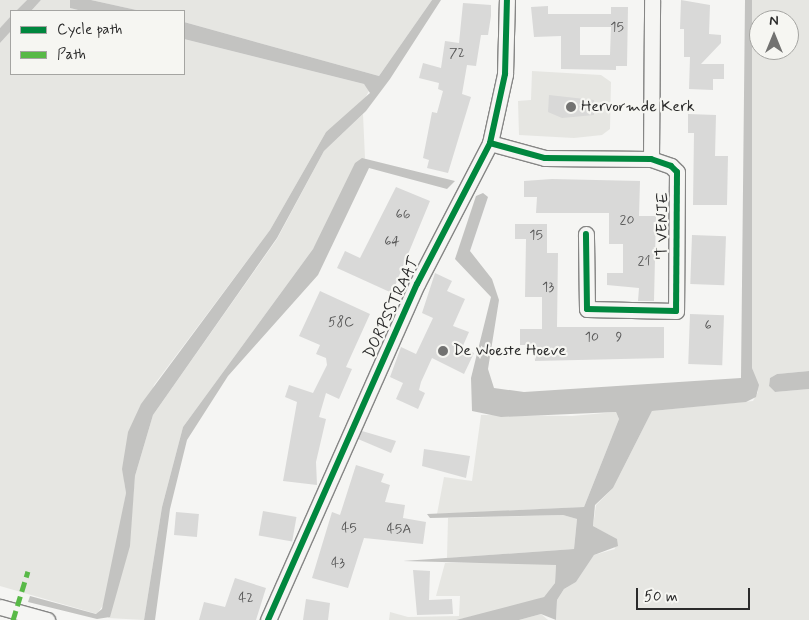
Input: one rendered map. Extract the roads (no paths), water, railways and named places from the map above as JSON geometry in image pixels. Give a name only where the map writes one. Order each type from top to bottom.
[{"type":"street","name":"DORPSSTRAAT","points":[[268,620],[416,284],[490,142],[504,74],[508,0]]},
{"type":"street","points":[[651,159],[652,0]]},
{"type":"street","name":"'T VENJE","points":[[490,142],[545,158],[664,160],[677,172],[676,311],[587,309],[586,234]]},
{"type":"street","points":[[0,607],[47,620]]},
{"type":"place","name":"Hervormde Kerk","points":[[571,107]]},
{"type":"place","name":"De Woeste Hoeve","points":[[443,351]]}]
